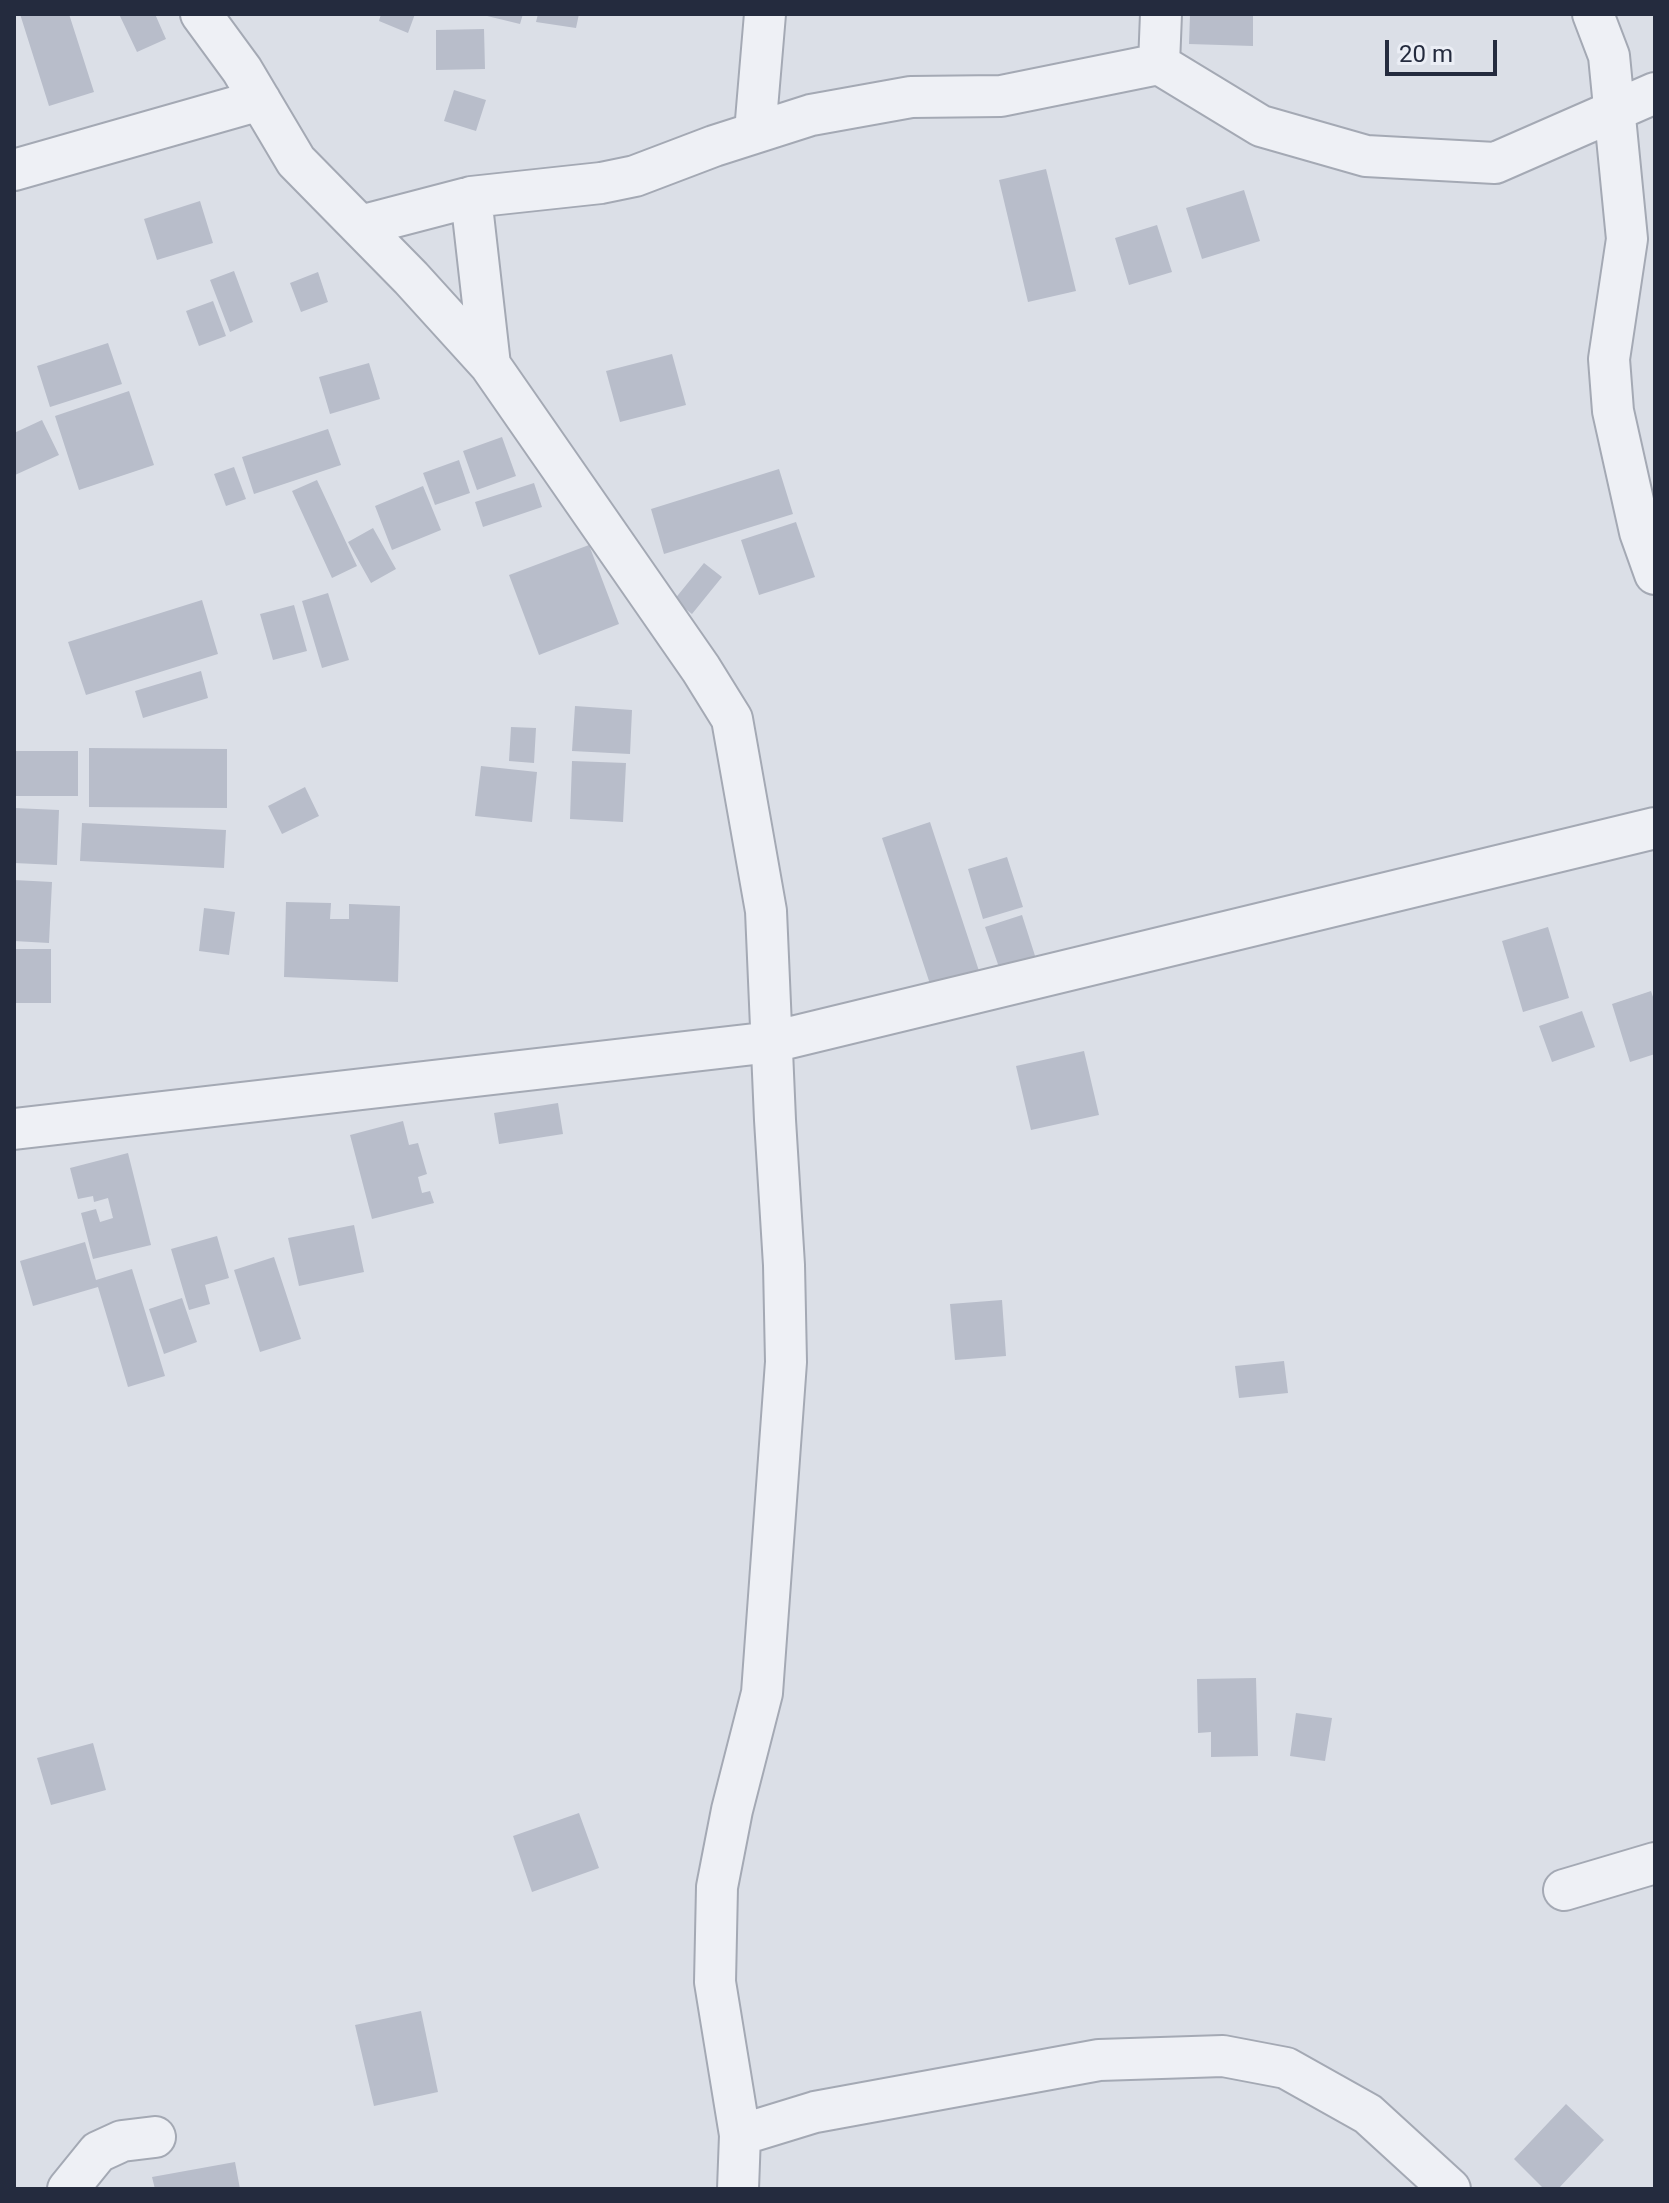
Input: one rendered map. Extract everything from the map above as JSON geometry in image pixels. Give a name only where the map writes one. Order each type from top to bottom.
[{"type":"street","points":[[201,14],[260,100],[296,161],[490,365],[701,669],[732,719],[766,911],[786,1362],[762,1693],[732,1810],[717,1887],[715,1982],[740,2135],[738,2189]]},
{"type":"street","points":[[755,132],[765,14]]},
{"type":"street","points":[[1159,64],[1161,14]]},
{"type":"street","points":[[1593,14],[1609,56],[1627,239],[1609,359],[1613,411],[1640,532],[1655,574]]},
{"type":"street","points":[[360,226],[471,197],[601,183],[635,176],[811,115],[911,97],[1001,96],[1159,64],[1261,126],[1366,156],[1495,163],[1655,93]]},
{"type":"street","points":[[14,170],[260,100]]},
{"type":"street","points":[[471,197],[490,365]]},
{"type":"street","points":[[14,1129],[772,1042],[1655,828]]},
{"type":"street","points":[[1564,1890],[1655,1863]]},
{"type":"street","points":[[740,2135],[815,2112],[1099,2060],[1223,2056],[1286,2068],[1368,2114],[1450,2189]]},
{"type":"street","points":[[68,2189],[98,2152],[122,2141],[155,2137]]},
{"type":"building","points":[[20,14],[69,14],[94,92],[49,106]]},
{"type":"building","points":[[119,14],[155,14],[166,39],[137,52]]},
{"type":"building","points":[[381,14],[415,14],[408,33],[379,21]]},
{"type":"building","points":[[479,14],[523,14],[520,24]]},
{"type":"building","points":[[538,14],[579,14],[576,28],[536,22]]},
{"type":"building","points":[[1190,14],[1253,14],[1253,46],[1189,44]]},
{"type":"building","points":[[484,29],[485,69],[436,70],[436,30]]},
{"type":"building","points":[[454,90],[486,100],[476,131],[444,121]]},
{"type":"building","points":[[1046,169],[1076,291],[1028,302],[999,180]]},
{"type":"building","points":[[1244,190],[1260,241],[1202,259],[1186,208]]},
{"type":"building","points":[[200,201],[213,243],[157,260],[144,219]]},
{"type":"building","points":[[1157,225],[1172,272],[1129,285],[1115,238]]},
{"type":"building","points":[[234,271],[253,322],[230,332],[210,280]]},
{"type":"building","points":[[318,272],[328,302],[301,312],[290,283]]},
{"type":"building","points":[[213,301],[226,336],[199,346],[186,311]]},
{"type":"building","points":[[108,343],[122,384],[50,407],[37,366]]},
{"type":"building","points":[[672,354],[686,405],[620,422],[606,371]]},
{"type":"building","points":[[369,363],[380,399],[330,414],[319,377]]},
{"type":"building","points":[[129,391],[154,465],[79,490],[55,416]]},
{"type":"building","points":[[42,420],[59,455],[15,475],[14,433]]},
{"type":"building","points":[[328,429],[341,465],[254,494],[242,457]]},
{"type":"building","points":[[502,437],[516,476],[477,490],[463,451]]},
{"type":"building","points":[[459,460],[470,493],[435,505],[423,473]]},
{"type":"building","points":[[234,467],[246,499],[226,506],[214,474]]},
{"type":"building","points":[[779,469],[793,514],[664,554],[651,509]]},
{"type":"building","points":[[317,480],[357,566],[332,578],[292,491]]},
{"type":"building","points":[[534,483],[542,507],[483,527],[475,502]]},
{"type":"building","points":[[423,486],[441,530],[392,550],[375,506]]},
{"type":"building","points":[[796,522],[815,577],[759,595],[741,540]]},
{"type":"building","points":[[373,528],[396,569],[371,583],[348,542]]},
{"type":"building","points":[[589,545],[619,624],[539,655],[509,575]]},
{"type":"building","points":[[704,563],[722,577],[692,614],[674,600]]},
{"type":"building","points":[[328,593],[349,660],[322,668],[302,601]]},
{"type":"building","points":[[202,600],[218,654],[86,695],[68,642]]},
{"type":"building","points":[[294,605],[307,651],[273,660],[260,614]]},
{"type":"building","points":[[201,671],[208,698],[143,718],[135,691]]},
{"type":"building","points":[[575,706],[632,710],[630,754],[572,751]]},
{"type":"building","points":[[511,727],[536,728],[534,763],[509,761]]},
{"type":"building","points":[[89,748],[227,749],[227,808],[89,807]]},
{"type":"building","points":[[14,751],[78,751],[78,796],[14,796]]},
{"type":"building","points":[[572,761],[626,763],[623,822],[570,819]]},
{"type":"building","points":[[481,766],[537,772],[532,822],[475,816]]},
{"type":"building","points":[[305,787],[319,816],[282,834],[268,806]]},
{"type":"building","points":[[14,808],[59,810],[57,865],[14,863]]},
{"type":"building","points":[[930,822],[979,971],[931,987],[882,838]]},
{"type":"building","points":[[82,823],[226,830],[224,868],[80,861]]},
{"type":"building","points":[[1007,857],[1023,907],[983,919],[968,869]]},
{"type":"building","points":[[14,880],[52,882],[49,943],[14,941]]},
{"type":"building","points":[[286,902],[331,903],[330,919],[349,919],[349,904],[400,906],[398,982],[284,977]]},
{"type":"building","points":[[204,908],[235,912],[229,955],[199,951]]},
{"type":"building","points":[[1022,915],[1037,962],[1001,973],[985,927]]},
{"type":"building","points":[[1548,927],[1569,998],[1523,1012],[1502,941]]},
{"type":"building","points":[[14,949],[51,949],[51,1003],[14,1003]]},
{"type":"building","points":[[1651,991],[1655,1003],[1655,1054],[1630,1062],[1612,1004]]},
{"type":"building","points":[[1582,1011],[1595,1047],[1552,1062],[1539,1026]]},
{"type":"building","points":[[1084,1051],[1099,1115],[1031,1130],[1016,1066]]},
{"type":"building","points":[[558,1103],[563,1134],[499,1144],[494,1113]]},
{"type":"building","points":[[403,1121],[409,1145],[418,1143],[427,1174],[418,1177],[422,1193],[430,1191],[434,1203],[372,1219],[350,1135]]},
{"type":"building","points":[[128,1153],[151,1245],[93,1259],[81,1213],[96,1209],[100,1222],[113,1218],[108,1198],[94,1202],[93,1196],[78,1199],[70,1168]]},
{"type":"building","points":[[354,1225],[364,1272],[299,1286],[288,1238]]},
{"type":"building","points":[[217,1236],[229,1278],[205,1285],[210,1304],[189,1310],[171,1249]]},
{"type":"building","points":[[85,1242],[96,1280],[132,1269],[165,1376],[128,1387],[98,1287],[33,1306],[20,1261]]},
{"type":"building","points":[[274,1257],[301,1339],[260,1352],[234,1270]]},
{"type":"building","points":[[182,1298],[197,1342],[164,1354],[149,1309]]},
{"type":"building","points":[[1002,1300],[1006,1356],[955,1360],[950,1304]]},
{"type":"building","points":[[1284,1361],[1288,1393],[1239,1398],[1235,1366]]},
{"type":"building","points":[[1256,1678],[1258,1756],[1211,1757],[1211,1732],[1198,1733],[1197,1679]]},
{"type":"building","points":[[1296,1713],[1332,1718],[1325,1761],[1290,1756]]},
{"type":"building","points":[[93,1743],[106,1790],[51,1805],[37,1758]]},
{"type":"building","points":[[579,1813],[599,1868],[532,1892],[513,1836]]},
{"type":"building","points":[[421,2011],[438,2092],[374,2106],[355,2025]]},
{"type":"building","points":[[1566,2104],[1604,2140],[1558,2189],[1544,2189],[1514,2159]]},
{"type":"building","points":[[235,2162],[240,2189],[155,2189],[152,2177]]}]
